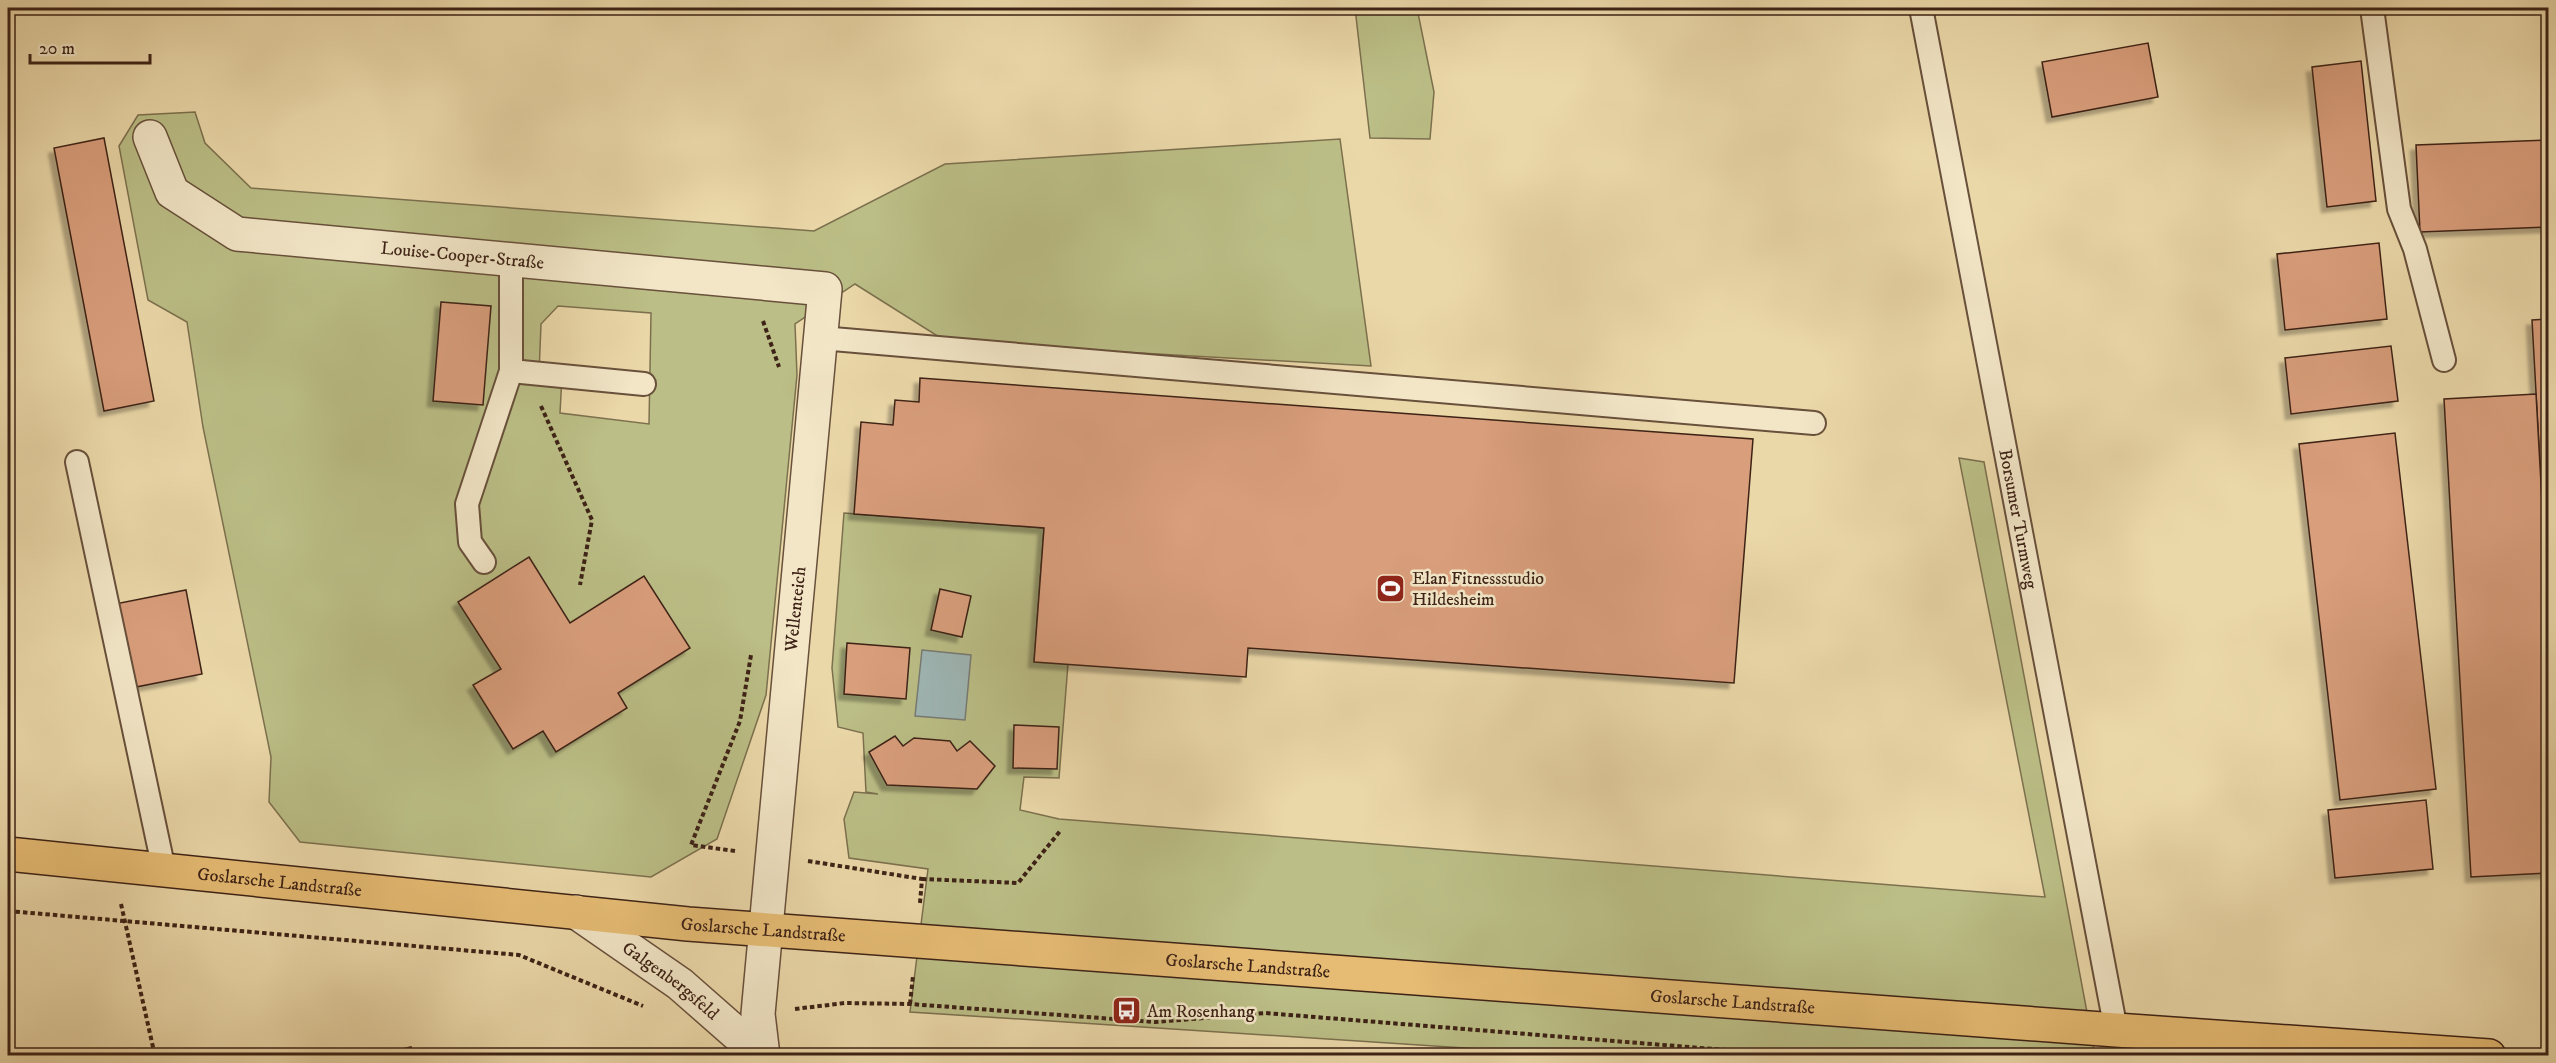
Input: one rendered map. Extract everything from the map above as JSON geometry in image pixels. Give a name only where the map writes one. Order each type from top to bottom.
[{"type":"main road","name":"Goslarsche Landstraße","points":[[8,854],[766,929],[2489,1056]]},
{"type":"street","name":"Louise-Cooper-Straße","points":[[150,136],[172,192],[237,234],[825,289]]},
{"type":"street","name":"Wellenteich","points":[[766,929],[825,289]]},
{"type":"street","name":"Galgenbergsfeld","points":[[576,912],[680,984],[763,1056]]},
{"type":"street","name":"Galgenbergsfeld","points":[[763,1056],[758,1014],[766,929]]},
{"type":"lane","name":"Borsumer Turmweg","points":[[1921,8],[2116,1030]]},
{"type":"lane","points":[[2372,8],[2399,209],[2415,249],[2444,360]]},
{"type":"lane","points":[[484,562],[470,542],[467,504],[511,370],[511,261]]},
{"type":"lane","points":[[821,338],[1814,423]]},
{"type":"lane","points":[[511,370],[644,384]]},
{"type":"lane","points":[[77,462],[164,870]]},
{"type":"path","points":[[761,319],[767,327],[780,369]]},
{"type":"path","points":[[511,370],[538,400],[592,520],[580,585]]},
{"type":"path","points":[[752,651],[740,721],[691,845],[849,866],[922,879],[1018,883],[1061,830]]},
{"type":"path","points":[[112,865],[155,1056]]},
{"type":"path","points":[[910,1004],[922,879]]},
{"type":"path","points":[[8,911],[519,955],[645,1008]]},
{"type":"path","points":[[758,1014],[845,1003],[910,1004],[1155,1022],[1265,1013],[1801,1056]]},
{"type":"green space","points":[[1355,8],[1417,8],[1434,92],[1430,139],[1370,138]]},
{"type":"green space","points":[[195,112],[205,143],[251,188],[814,231],[945,164],[1340,139],[1371,366],[947,342],[855,284],[795,324],[797,375],[766,695],[717,839],[651,877],[300,842],[269,802],[271,757],[203,427],[187,322],[148,300],[119,146],[138,115]],"holes":[[[558,306],[651,313],[649,424],[560,413],[562,376],[539,373],[541,324]]]},
{"type":"green space","points":[[1959,458],[1984,462],[2095,1055],[1574,1055],[910,1012],[928,869],[849,858],[844,819],[854,792],[878,794],[866,792],[863,733],[838,727],[832,668],[844,513],[1044,528],[1034,661],[1068,664],[1059,778],[1024,777],[1020,810],[1059,819],[2045,897]]},
{"type":"water","points":[[922,650],[971,655],[965,720],[915,716]]},
{"type":"building","points":[[2148,43],[2158,97],[2052,117],[2042,62]]},
{"type":"building","points":[[2361,61],[2376,201],[2327,207],[2312,67]]},
{"type":"building","points":[[104,138],[154,401],[104,411],[54,148]]},
{"type":"building","points":[[2548,140],[2548,227],[2420,232],[2416,145]]},
{"type":"building","points":[[2379,243],[2387,319],[2285,330],[2277,254]]},
{"type":"building","points":[[441,302],[491,306],[483,405],[433,401]]},
{"type":"building","points":[[2548,319],[2548,609],[2532,320]]},
{"type":"building","points":[[2391,346],[2398,401],[2291,414],[2285,358]]},
{"type":"building","name":"Elan Fitnessstudio Hildesheim","points":[[920,378],[1753,439],[1734,683],[1248,648],[1246,677],[1034,662],[1044,528],[854,514],[861,422],[893,425],[895,400],[919,402]]},
{"type":"building","points":[[2536,394],[2548,609],[2548,873],[2471,877],[2444,399]]},
{"type":"building","points":[[2395,433],[2436,789],[2340,800],[2299,444]]},
{"type":"building","points":[[529,557],[570,623],[644,576],[690,648],[618,693],[627,708],[556,752],[543,731],[513,749],[473,685],[501,669],[458,602]]},
{"type":"building","points":[[940,589],[971,596],[962,637],[931,630]]},
{"type":"building","points":[[186,590],[202,674],[131,688],[115,604]]},
{"type":"building","points":[[847,643],[910,648],[906,699],[844,694]]},
{"type":"building","points":[[1014,725],[1059,727],[1057,769],[1013,768]]},
{"type":"building","points":[[895,736],[903,746],[914,738],[950,741],[957,751],[970,741],[995,766],[977,789],[887,785],[869,752]]},
{"type":"building","points":[[2426,800],[2433,869],[2335,878],[2328,810]]},
{"type":"building","points":[[411,1047],[413,1056],[371,1056]]},
{"type":"place","name":"Elan Fitnessstudio Hildesheim","points":[[1391,588]]},
{"type":"place","name":"Am Rosenhang","points":[[1126,1011]]}]
